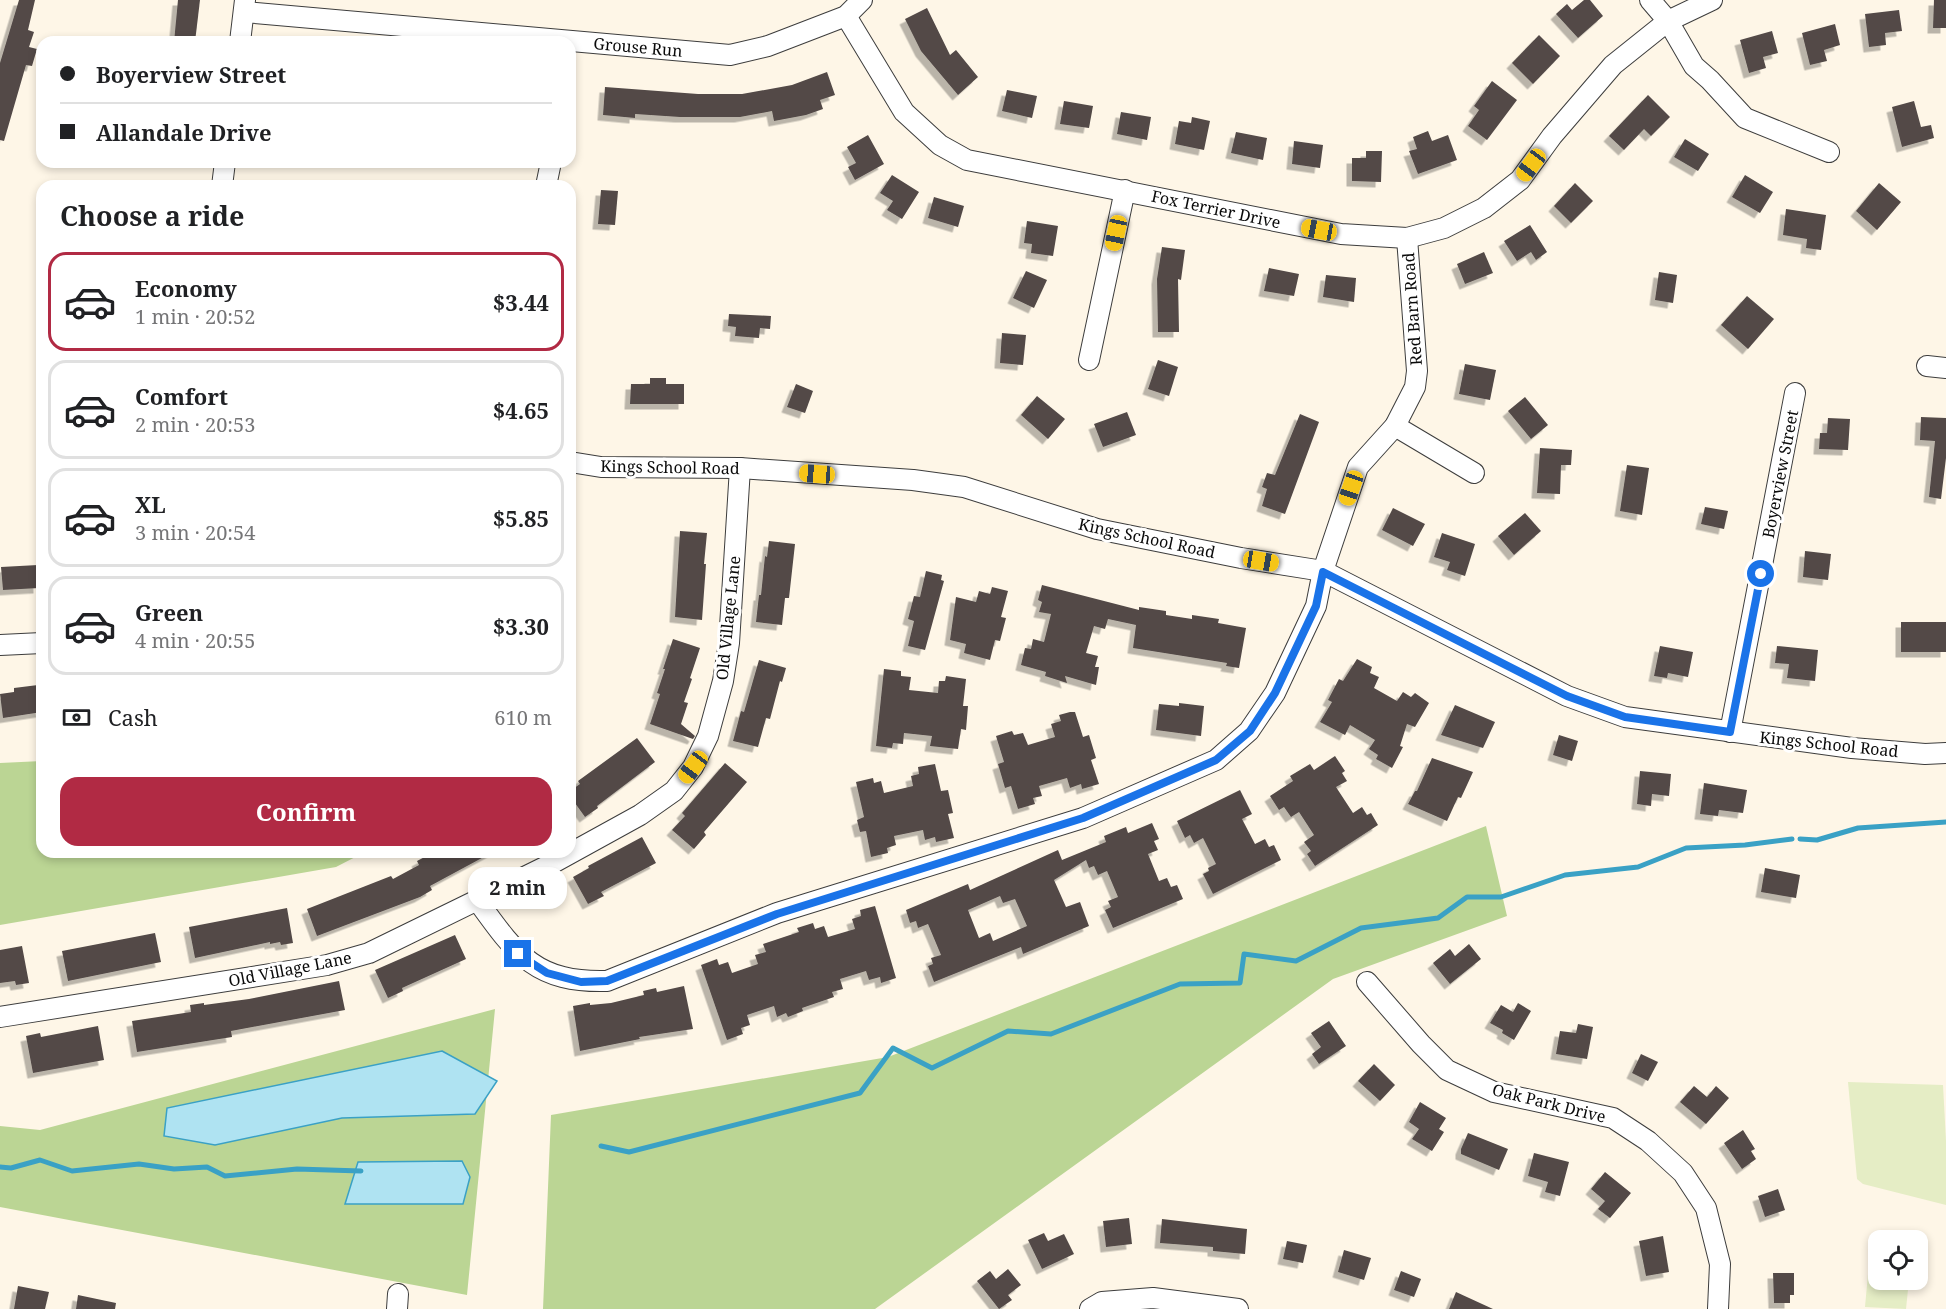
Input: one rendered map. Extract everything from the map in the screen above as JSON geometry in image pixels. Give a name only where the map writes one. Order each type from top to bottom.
[{"type":"street","points":[[846,16],[862,0]]},
{"type":"street","points":[[1650,0],[1668,21],[1694,66],[1745,118],[1829,152]]},
{"type":"street","name":"Fox Terrier Drive","points":[[846,16],[904,112],[940,145],[967,160],[1341,234],[1407,238],[1444,228],[1484,208],[1520,180],[1552,136],[1613,65],[1668,21],[1712,0]]},
{"type":"street","points":[[241,36],[244,6]]},
{"type":"street","name":"Grouse Run","points":[[244,6],[517,36]]},
{"type":"street","name":"Grouse Run","points":[[576,42],[730,55],[768,46],[846,16]]},
{"type":"street","points":[[1089,360],[1125,190]]},
{"type":"street","name":"Red Barn Road","points":[[477,900],[518,954],[547,973],[581,982],[607,981],[777,914],[1083,818],[1216,760],[1250,731],[1275,693],[1316,606],[1323,572],[1358,467],[1395,426],[1416,387],[1417,371],[1407,238]]},
{"type":"street","name":"Boyerview Street","points":[[1730,732],[1795,393]]},
{"type":"street","points":[[1395,426],[1474,473]]},
{"type":"street","name":"Kings School Road","points":[[576,463],[601,467],[740,468],[913,480],[964,486],[1097,529],[1323,572],[1567,696],[1625,717],[1852,748],[1925,754],[1946,753]]},
{"type":"street","name":"Old Village Lane","points":[[576,850],[640,815],[674,791],[693,767],[708,736],[723,681],[729,643],[740,468]]},
{"type":"street","points":[[0,645],[36,643]]},
{"type":"street","name":"Old Village Lane","points":[[0,1017],[327,965],[369,953],[562,858]]},
{"type":"street","name":"Oak Park Drive","points":[[1367,982],[1447,1070],[1494,1092],[1613,1118],[1648,1141],[1683,1173],[1706,1208],[1720,1264],[1718,1309]]},
{"type":"street","points":[[1090,1309],[1102,1302],[1153,1298],[1238,1309]]},
{"type":"green space","points":[[36,761],[36,858],[353,858],[336,867],[0,925],[0,763]]},
{"type":"green space","points":[[1486,826],[1507,916],[1333,979],[875,1309],[543,1309],[551,1115],[888,1057]]},
{"type":"green space","points":[[495,1009],[467,1295],[0,1207],[0,1126],[40,1130]]},
{"type":"green space","points":[[1848,1082],[1943,1085],[1946,1205],[1863,1184],[1857,1179]]},
{"type":"green space","points":[[1868,1274],[1868,1290],[1908,1290],[1906,1309],[1865,1307]]},
{"type":"water","points":[[442,1051],[497,1081],[475,1114],[342,1118],[215,1145],[164,1136],[167,1108]]},
{"type":"water","points":[[462,1161],[470,1177],[463,1204],[345,1204],[358,1162]]},
{"type":"building","points":[[19,0],[35,0],[28,30],[34,32],[29,47],[36,49],[36,52],[32,66],[26,65],[4,141],[0,140],[0,63]]},
{"type":"building","points":[[178,0],[200,0],[196,36],[175,36]]},
{"type":"building","points":[[1584,0],[1590,0],[1603,16],[1578,38],[1556,14],[1567,4],[1572,10]]},
{"type":"building","points":[[1934,0],[1946,0],[1946,28],[1933,28]]},
{"type":"building","points":[[927,8],[950,55],[956,50],[978,77],[958,95],[921,51],[905,19]]},
{"type":"building","points":[[1899,10],[1902,31],[1885,33],[1886,45],[1869,47],[1865,14]]},
{"type":"building","points":[[1835,24],[1840,45],[1824,50],[1827,61],[1810,65],[1802,33]]},
{"type":"building","points":[[1772,31],[1778,53],[1763,57],[1766,68],[1749,73],[1740,40]]},
{"type":"building","points":[[1539,35],[1560,56],[1533,84],[1512,63]]},
{"type":"building","points":[[827,72],[835,95],[820,100],[823,109],[806,115],[774,121],[772,111],[740,117],[635,114],[635,118],[603,115],[605,87],[698,94],[742,94],[792,85]]},
{"type":"building","points":[[1492,81],[1517,100],[1487,140],[1468,126],[1479,110],[1474,106]]},
{"type":"building","points":[[1007,90],[1037,96],[1032,118],[1002,111]]},
{"type":"building","points":[[1648,95],[1670,117],[1651,136],[1644,129],[1624,150],[1609,136]]},
{"type":"building","points":[[1064,101],[1093,106],[1089,128],[1060,124]]},
{"type":"building","points":[[1914,101],[1921,127],[1931,125],[1934,138],[1902,147],[1892,107]]},
{"type":"building","points":[[1121,112],[1151,117],[1147,140],[1117,134]]},
{"type":"building","points":[[1192,117],[1210,121],[1204,150],[1175,144],[1179,121],[1191,123]]},
{"type":"building","points":[[1428,131],[1432,141],[1448,135],[1457,160],[1418,174],[1409,151],[1417,149],[1413,137]]},
{"type":"building","points":[[1236,132],[1267,138],[1263,160],[1231,153]]},
{"type":"building","points":[[868,135],[884,164],[855,180],[848,167],[856,163],[847,147]]},
{"type":"building","points":[[1685,139],[1709,154],[1698,171],[1674,157]]},
{"type":"building","points":[[1294,141],[1323,145],[1320,168],[1292,164]]},
{"type":"building","points":[[1366,151],[1382,151],[1381,182],[1352,181],[1352,158],[1366,158]]},
{"type":"building","points":[[892,175],[919,192],[902,219],[887,210],[893,201],[880,193]]},
{"type":"building","points":[[1745,175],[1773,192],[1760,213],[1732,197]]},
{"type":"building","points":[[1575,183],[1593,201],[1571,223],[1554,206]]},
{"type":"building","points":[[1879,183],[1901,202],[1877,230],[1856,211]]},
{"type":"building","points":[[601,190],[618,191],[615,225],[598,224]]},
{"type":"building","points":[[934,197],[964,206],[958,227],[928,218]]},
{"type":"building","points":[[1786,209],[1826,215],[1821,250],[1806,248],[1807,239],[1783,235]]},
{"type":"building","points":[[1027,221],[1058,226],[1053,256],[1031,253],[1032,244],[1024,243]]},
{"type":"building","points":[[1530,225],[1547,252],[1536,260],[1531,252],[1517,261],[1504,241]]},
{"type":"building","points":[[1162,247],[1185,250],[1181,280],[1178,279],[1179,332],[1158,332],[1157,279]]},
{"type":"building","points":[[1484,252],[1493,273],[1465,284],[1457,264]]},
{"type":"building","points":[[1269,268],[1299,274],[1294,296],[1264,291]]},
{"type":"building","points":[[1026,271],[1047,280],[1034,308],[1013,298]]},
{"type":"building","points":[[1659,272],[1677,275],[1673,303],[1655,300]]},
{"type":"building","points":[[1326,275],[1356,278],[1354,302],[1323,297]]},
{"type":"building","points":[[1747,296],[1774,319],[1748,349],[1721,325]]},
{"type":"building","points":[[729,314],[771,316],[770,329],[760,328],[759,338],[735,336],[736,327],[728,326]]},
{"type":"building","points":[[1002,333],[1026,335],[1023,365],[1000,363]]},
{"type":"building","points":[[1158,360],[1178,367],[1169,396],[1148,389]]},
{"type":"building","points":[[1465,364],[1496,370],[1490,400],[1459,394]]},
{"type":"building","points":[[650,378],[666,378],[666,384],[684,384],[684,404],[630,404],[631,384],[650,384]]},
{"type":"building","points":[[796,384],[813,391],[805,413],[787,407]]},
{"type":"building","points":[[1037,396],[1065,419],[1048,439],[1021,415]]},
{"type":"building","points":[[1525,397],[1548,425],[1531,439],[1508,411]]},
{"type":"building","points":[[1127,412],[1136,435],[1103,447],[1094,424]]},
{"type":"building","points":[[1300,414],[1319,422],[1285,514],[1262,506],[1267,489],[1262,487],[1267,473],[1275,475]]},
{"type":"building","points":[[1921,417],[1946,418],[1946,458],[1941,499],[1929,497],[1935,441],[1920,440]]},
{"type":"building","points":[[1828,418],[1850,419],[1848,450],[1819,449],[1820,433],[1827,433]]},
{"type":"building","points":[[1540,448],[1572,450],[1571,465],[1561,465],[1560,494],[1537,493]]},
{"type":"building","points":[[1627,465],[1649,468],[1642,515],[1620,511]]},
{"type":"building","points":[[1705,507],[1728,511],[1724,529],[1701,524]]},
{"type":"building","points":[[1393,508],[1425,524],[1413,546],[1382,530]]},
{"type":"building","points":[[1525,513],[1541,531],[1514,555],[1498,536]]},
{"type":"building","points":[[680,531],[707,533],[702,620],[675,617]]},
{"type":"building","points":[[1442,533],[1475,544],[1465,576],[1447,570],[1450,562],[1434,557]]},
{"type":"building","points":[[769,541],[795,544],[789,598],[785,598],[782,625],[756,622]]},
{"type":"building","points":[[1805,551],[1831,554],[1828,580],[1803,577]]},
{"type":"building","points":[[36,565],[36,588],[3,590],[1,567]]},
{"type":"building","points":[[926,571],[942,575],[941,580],[944,581],[925,650],[908,646],[914,621],[908,619],[914,596],[920,597]]},
{"type":"building","points":[[1042,585],[1139,610],[1139,607],[1166,611],[1166,615],[1192,619],[1192,615],[1219,619],[1218,623],[1246,628],[1239,668],[1226,666],[1227,663],[1133,648],[1136,625],[1108,619],[1105,629],[1094,626],[1086,653],[1098,656],[1095,667],[1099,667],[1096,685],[1065,676],[1067,683],[1045,676],[1046,672],[1021,665],[1025,648],[1031,649],[1033,639],[1044,642],[1051,614],[1039,612],[1042,602],[1038,600]]},
{"type":"building","points":[[992,587],[1008,591],[1001,617],[1006,618],[1000,641],[995,640],[990,660],[964,653],[966,644],[950,640],[956,597],[976,602],[979,591],[990,594]]},
{"type":"building","points":[[1901,622],[1946,622],[1946,652],[1901,652]]},
{"type":"building","points":[[673,639],[700,648],[684,702],[688,703],[681,724],[695,736],[693,739],[650,724],[660,694],[657,693],[665,669],[663,669]]},
{"type":"building","points":[[1660,646],[1693,652],[1688,677],[1668,673],[1667,678],[1654,676]]},
{"type":"building","points":[[1777,646],[1818,650],[1815,681],[1787,678],[1789,664],[1775,663]]},
{"type":"building","points":[[1357,659],[1372,667],[1370,673],[1379,677],[1374,688],[1397,701],[1403,692],[1411,697],[1415,693],[1429,703],[1415,727],[1407,724],[1400,746],[1403,747],[1392,768],[1376,759],[1378,755],[1369,749],[1375,740],[1350,725],[1345,735],[1320,722],[1332,702],[1328,700],[1339,679],[1343,681]]},
{"type":"building","points":[[759,660],[786,668],[782,682],[780,681],[770,719],[766,718],[758,747],[733,741]]},
{"type":"building","points":[[884,669],[901,671],[901,676],[911,677],[909,690],[938,693],[939,681],[945,681],[946,676],[966,679],[963,706],[968,706],[966,730],[961,729],[958,749],[930,746],[932,736],[904,733],[903,744],[893,743],[892,748],[876,746]]},
{"type":"building","points":[[36,685],[36,713],[3,718],[0,694],[14,692],[14,688]]},
{"type":"building","points":[[1179,703],[1204,706],[1201,736],[1156,730],[1159,704],[1179,706]]},
{"type":"building","points":[[1455,705],[1495,722],[1483,748],[1441,735]]},
{"type":"building","points":[[1075,712],[1083,737],[1089,735],[1096,758],[1091,760],[1099,784],[1082,789],[1081,784],[1070,788],[1067,778],[1039,786],[1042,796],[1033,798],[1035,804],[1018,809],[1011,786],[1005,788],[998,764],[1004,762],[996,736],[1012,731],[1014,735],[1023,733],[1028,745],[1055,737],[1051,724],[1061,721],[1059,715]]},
{"type":"building","points":[[1559,735],[1578,741],[1572,761],[1553,755]]},
{"type":"building","points":[[637,738],[655,762],[585,817],[576,804],[576,787],[580,784],[578,781]]},
{"type":"building","points":[[1335,756],[1345,771],[1342,773],[1347,781],[1336,787],[1353,813],[1362,807],[1367,815],[1371,813],[1378,825],[1315,866],[1307,854],[1311,851],[1304,842],[1314,835],[1299,812],[1291,817],[1284,807],[1279,810],[1270,796],[1293,781],[1290,776],[1310,764],[1314,770]]},
{"type":"building","points":[[1432,758],[1473,772],[1447,821],[1408,804],[1417,791]]},
{"type":"building","points":[[725,763],[747,782],[704,832],[706,835],[694,849],[672,830],[685,816],[682,813]]},
{"type":"building","points":[[935,764],[941,791],[948,790],[953,813],[948,814],[954,838],[936,842],[935,837],[925,840],[923,830],[894,836],[896,845],[887,848],[888,853],[871,857],[866,831],[860,832],[857,820],[864,817],[856,782],[873,778],[874,783],[881,781],[884,793],[913,786],[911,776],[919,774],[918,767]]},
{"type":"building","points":[[1640,771],[1671,774],[1669,796],[1652,794],[1651,806],[1637,804]]},
{"type":"building","points":[[1704,783],[1747,790],[1743,813],[1719,810],[1718,816],[1700,814]]},
{"type":"building","points":[[1240,790],[1252,814],[1242,819],[1255,844],[1265,839],[1269,847],[1274,845],[1281,860],[1213,894],[1203,874],[1216,864],[1203,838],[1194,843],[1190,835],[1185,838],[1177,821]]},
{"type":"building","points":[[1152,823],[1159,839],[1154,841],[1158,850],[1148,854],[1159,881],[1167,878],[1171,887],[1177,885],[1183,899],[1113,928],[1105,910],[1111,907],[1108,901],[1118,897],[1107,871],[1098,875],[1094,866],[1089,868],[1086,860],[1054,880],[1066,907],[1080,902],[1089,926],[1023,954],[1021,947],[934,982],[928,966],[933,964],[931,958],[941,955],[928,924],[918,928],[916,921],[910,923],[906,910],[968,884],[970,890],[1058,850],[1062,860],[1106,842],[1104,836],[1126,827],[1128,833]],"holes":[[[1000,896],[1003,903],[1015,899],[1027,926],[993,941],[990,933],[979,938],[968,910]]]},
{"type":"building","points":[[642,837],[656,863],[601,892],[604,896],[588,904],[573,877],[589,868],[588,866]]},
{"type":"building","points":[[423,858],[482,858],[430,886],[432,890],[420,897],[317,936],[307,909],[391,876],[393,879],[419,865],[417,861]]},
{"type":"building","points":[[1765,868],[1800,875],[1796,898],[1761,892]]},
{"type":"building","points":[[875,906],[896,978],[881,983],[880,977],[869,980],[866,971],[840,979],[843,989],[832,992],[834,997],[802,1008],[803,1011],[788,1017],[786,1013],[777,1017],[774,1006],[747,1015],[750,1025],[741,1028],[743,1034],[727,1040],[701,965],[717,959],[719,965],[728,962],[732,973],[758,964],[755,955],[766,952],[763,944],[799,932],[797,928],[813,923],[815,929],[824,926],[828,937],[855,929],[852,919],[861,916],[860,910]]},
{"type":"building","points":[[287,908],[293,943],[281,945],[280,942],[270,944],[270,942],[195,958],[189,927]]},
{"type":"building","points":[[155,933],[161,962],[68,981],[62,951]]},
{"type":"building","points":[[455,935],[466,959],[402,988],[403,991],[388,998],[375,970]]},
{"type":"building","points":[[1469,944],[1481,959],[1450,984],[1433,963],[1450,949],[1455,956]]},
{"type":"building","points":[[22,946],[29,983],[16,985],[15,981],[0,983],[0,950]]},
{"type":"building","points":[[339,981],[345,1010],[231,1031],[232,1037],[137,1052],[132,1021],[191,1012],[190,1005],[249,999]]},
{"type":"building","points":[[684,986],[693,1029],[639,1037],[640,1039],[580,1051],[573,1006],[611,1003],[644,995],[643,991],[656,988],[657,992]]},
{"type":"building","points":[[1518,1003],[1531,1011],[1514,1040],[1502,1033],[1503,1030],[1490,1023],[1501,1005],[1513,1012]]},
{"type":"building","points":[[1329,1021],[1346,1046],[1319,1064],[1312,1054],[1321,1047],[1311,1033]]},
{"type":"building","points":[[1578,1024],[1593,1027],[1587,1059],[1556,1054],[1560,1031],[1576,1033]]},
{"type":"building","points":[[98,1026],[104,1060],[33,1073],[26,1036],[40,1033],[41,1037]]},
{"type":"building","points":[[1641,1054],[1658,1062],[1648,1081],[1632,1073]]},
{"type":"building","points":[[1374,1064],[1395,1085],[1380,1101],[1358,1081]]},
{"type":"building","points":[[1694,1086],[1707,1097],[1716,1086],[1729,1098],[1706,1124],[1680,1102]]},
{"type":"building","points":[[1420,1102],[1446,1118],[1439,1129],[1444,1132],[1432,1151],[1412,1139],[1419,1129],[1409,1122]]},
{"type":"building","points":[[1743,1130],[1755,1149],[1751,1151],[1756,1159],[1742,1169],[1724,1143]]},
{"type":"building","points":[[1468,1133],[1508,1149],[1499,1170],[1461,1154]]},
{"type":"building","points":[[1534,1153],[1569,1162],[1560,1196],[1545,1192],[1548,1182],[1528,1176]]},
{"type":"building","points":[[1605,1172],[1631,1193],[1610,1218],[1598,1209],[1605,1201],[1591,1189]]},
{"type":"building","points":[[1778,1189],[1785,1210],[1765,1217],[1758,1196]]},
{"type":"building","points":[[1129,1218],[1132,1244],[1106,1247],[1103,1221]]},
{"type":"building","points":[[1162,1219],[1247,1229],[1245,1254],[1213,1251],[1213,1247],[1160,1243]]},
{"type":"building","points":[[1044,1233],[1048,1241],[1064,1234],[1074,1254],[1042,1269],[1028,1240]]},
{"type":"building","points":[[1663,1236],[1669,1272],[1646,1276],[1639,1241]]},
{"type":"building","points":[[1287,1241],[1307,1245],[1303,1263],[1283,1259]]},
{"type":"building","points":[[1344,1250],[1371,1258],[1364,1280],[1338,1272]]},
{"type":"building","points":[[1008,1269],[1021,1285],[1008,1295],[1012,1300],[999,1309],[977,1281],[990,1271],[996,1279]]},
{"type":"building","points":[[1401,1271],[1421,1279],[1414,1297],[1394,1290]]},
{"type":"building","points":[[1773,1273],[1794,1273],[1794,1295],[1790,1295],[1790,1303],[1774,1303]]},
{"type":"building","points":[[18,1286],[49,1292],[45,1309],[14,1309]]},
{"type":"building","points":[[1456,1292],[1493,1309],[1449,1309]]},
{"type":"building","points":[[78,1295],[116,1303],[115,1309],[76,1309]]},
{"type":"waterway","points":[[1800,839],[1817,840],[1858,828],[1946,822]]},
{"type":"waterway","points":[[601,1146],[629,1152],[860,1093],[893,1048],[932,1068],[1008,1031],[1051,1034],[1180,984],[1240,983],[1244,954],[1296,961],[1361,928],[1438,918],[1467,897],[1501,897],[1565,875],[1638,867],[1686,848],[1745,845],[1792,839]]},
{"type":"waterway","points":[[0,1167],[11,1168],[40,1160],[72,1171],[139,1164],[174,1169],[207,1167],[225,1176],[297,1169],[361,1171]]},
{"type":"route","points":[[518,954],[547,973],[581,982],[607,981],[777,914],[1083,818],[1216,760],[1250,731],[1275,693],[1316,606],[1323,572],[1567,696],[1625,717],[1730,732],[1761,574]]}]
